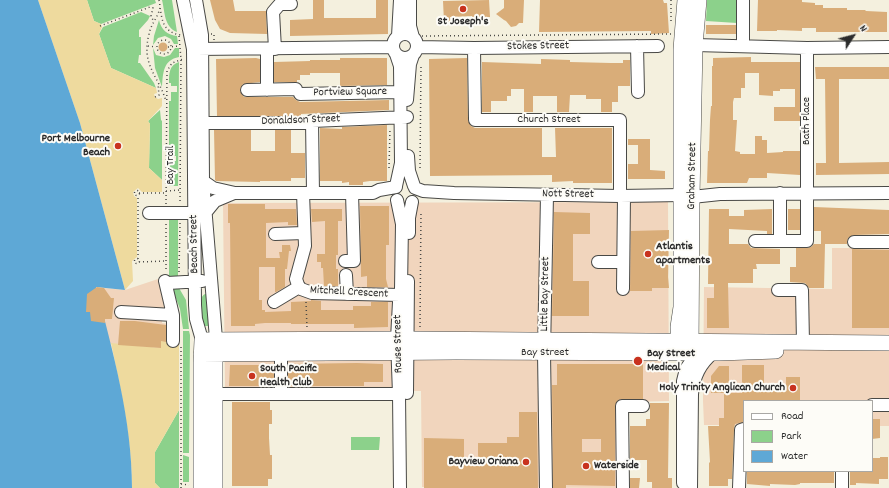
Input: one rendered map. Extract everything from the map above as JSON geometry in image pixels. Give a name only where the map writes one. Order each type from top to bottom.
[{"type":"main road","name":"Graham Street","points":[[685,0],[688,47],[687,348]]},
{"type":"main road","name":"Graham Street","points":[[688,47],[699,0]]},
{"type":"main road","name":"Bay Street","points":[[281,347],[307,339],[402,346]]},
{"type":"main road","name":"Bay Street","points":[[209,347],[456,346],[687,348],[803,343],[889,343]]},
{"type":"main road","name":"Beach Street","points":[[209,347],[215,394],[215,488]]},
{"type":"main road","name":"Beach Street","points":[[201,488],[209,347]]},
{"type":"main road","name":"Bay Street","points":[[711,347],[779,351],[889,351]]},
{"type":"street","name":"Beach Street","points":[[183,0],[197,52],[200,207],[211,281],[209,347]]},
{"type":"street","name":"Beach Street","points":[[196,0],[202,30],[197,52]]},
{"type":"street","points":[[398,36],[400,0]]},
{"type":"street","name":"Rouse Street","points":[[407,488],[400,295],[402,285],[402,224],[396,193],[401,163],[404,118],[417,45],[410,26],[410,0]]},
{"type":"street","name":"Graham Street","points":[[677,0],[688,47]]},
{"type":"street","points":[[743,0],[743,46]]},
{"type":"street","points":[[267,90],[273,12],[280,4],[291,4]]},
{"type":"street","points":[[197,52],[271,49],[394,51],[403,58],[410,57],[417,45],[406,34],[398,36],[393,42],[394,51]]},
{"type":"street","name":"Stokes Street","points":[[417,45],[474,48],[658,46]]},
{"type":"street","points":[[637,46],[638,92]]},
{"type":"street","points":[[688,47],[889,47]]},
{"type":"street","name":"Church Street","points":[[474,48],[475,120],[620,120],[622,196]]},
{"type":"street","name":"Bath Place","points":[[780,240],[807,241],[807,48]]},
{"type":"street","name":"Rouse Street","points":[[394,51],[400,66],[400,92],[404,118],[408,167],[414,194],[409,218],[399,394],[400,488]]},
{"type":"street","name":"Portview Square","points":[[247,90],[298,92],[400,92]]},
{"type":"street","name":"Donaldson Street","points":[[199,123],[307,123],[312,121],[404,118]]},
{"type":"street","name":"Mitchell Crescent","points":[[312,121],[304,233],[305,248],[296,278],[303,289],[312,293],[400,295]]},
{"type":"street","name":"Beach Street","points":[[199,123],[203,181],[195,282],[196,319],[209,347]]},
{"type":"street","points":[[203,181],[216,189],[235,193],[373,193],[380,197],[396,193]]},
{"type":"street","points":[[405,182],[410,183],[414,194],[404,204],[396,193],[400,183],[405,182]]},
{"type":"street","points":[[149,213],[180,213],[235,193]]},
{"type":"street","points":[[345,261],[354,261],[352,193]]},
{"type":"street","points":[[755,241],[780,240],[780,193]]},
{"type":"street","name":"Nott Street","points":[[414,194],[423,196],[454,194],[687,196],[780,193],[889,193]]},
{"type":"street","name":"Little Bay Street","points":[[546,488],[544,347],[547,195]]},
{"type":"street","points":[[622,196],[623,289]]},
{"type":"street","points":[[274,234],[304,233]]},
{"type":"street","points":[[854,242],[889,242]]},
{"type":"street","points":[[598,262],[623,262]]},
{"type":"street","points":[[346,275],[347,294]]},
{"type":"street","points":[[177,343],[173,315],[171,282],[211,281]]},
{"type":"street","name":"Mitchell Crescent","points":[[274,302],[303,289]]},
{"type":"street","points":[[778,290],[808,290],[803,343]]},
{"type":"street","points":[[121,312],[173,315]]},
{"type":"street","points":[[281,347],[282,394]]},
{"type":"street","points":[[683,488],[687,397],[698,371],[711,347]]},
{"type":"street","points":[[687,348],[688,366],[684,374],[682,385],[687,397],[691,488]]},
{"type":"street","points":[[215,394],[399,394]]},
{"type":"street","points":[[873,405],[889,405]]},
{"type":"street","points":[[623,488],[622,406],[643,406]]},
{"type":"street","points":[[740,488],[741,430],[743,430]]},
{"type":"street","points":[[842,472],[842,488]]},
{"type":"path","points":[[159,0],[159,10],[148,34],[147,46],[150,67],[167,104]]},
{"type":"path","points":[[670,0],[671,27]]},
{"type":"path","points":[[100,26],[151,7],[153,8],[151,16],[154,22]]},
{"type":"path","name":"Bay Trail","points":[[171,282],[180,213],[181,60],[178,28]]},
{"type":"path","points":[[417,45],[671,34]]},
{"type":"path","points":[[156,46],[159,41],[164,40],[169,42],[171,46]]},
{"type":"path","points":[[417,45],[421,66],[417,45]]},
{"type":"path","points":[[147,46],[156,46]]},
{"type":"path","points":[[156,46],[159,53],[163,54],[170,51],[171,46]]},
{"type":"path","points":[[168,47],[180,46]]},
{"type":"path","points":[[171,282],[165,261],[167,71],[172,62],[181,60],[197,52]]},
{"type":"path","points":[[154,97],[159,95],[158,84]]},
{"type":"path","points":[[166,190],[180,190]]},
{"type":"path","points":[[138,195],[136,195],[135,192],[166,193]]},
{"type":"path","points":[[139,193],[139,262]]},
{"type":"path","points":[[138,259],[135,260],[135,263],[165,261]]},
{"type":"path","points":[[303,289],[307,339]]},
{"type":"path","points":[[177,343],[181,488]]},
{"type":"shaded area","points":[[668,202],[669,401],[629,402],[618,488],[422,487],[421,391],[225,389],[223,203]]},
{"type":"shaded area","points":[[832,248],[889,248],[889,426],[877,426],[873,421],[873,400],[743,400],[743,425],[704,425],[704,287],[832,289]]},
{"type":"shaded area","points":[[158,279],[162,288],[166,313],[163,313],[162,323],[170,324],[169,342],[161,348],[80,341],[84,286],[125,290]]},
{"type":"green space","points":[[87,0],[155,0],[156,3],[101,24],[94,21]]},
{"type":"green space","points":[[162,0],[172,0],[177,32],[167,23]]},
{"type":"green space","points":[[707,0],[737,0],[737,23],[706,21]]},
{"type":"green space","points":[[141,12],[150,16],[139,30],[139,37],[141,37],[141,55],[139,55],[138,63],[140,63],[156,88],[111,68],[99,34],[103,27]]},
{"type":"green space","points":[[159,20],[161,27],[165,31],[177,36],[178,44],[174,44],[171,39],[165,36],[158,38],[153,45]]},
{"type":"green space","points":[[153,48],[156,55],[164,57],[170,55],[175,48],[179,48],[179,57],[170,61],[165,68],[162,87],[155,68]]},
{"type":"green space","points":[[179,62],[178,186],[169,186],[169,159],[171,159],[171,161],[176,161],[176,156],[169,156],[169,101],[171,101],[171,92],[177,92],[177,86],[171,86],[171,83],[169,83],[169,76],[173,65]]},
{"type":"green space","points":[[160,110],[162,121],[162,180],[149,168],[150,124],[148,121]]},
{"type":"green space","points":[[169,216],[178,216],[178,279],[169,279]]},
{"type":"green space","points":[[172,288],[179,288],[186,300],[189,329],[183,329],[180,309]]},
{"type":"green space","points":[[207,294],[210,326],[203,326],[200,304],[202,296]]},
{"type":"green space","points":[[183,331],[189,331],[190,335],[189,453],[183,453]]},
{"type":"green space","points":[[179,410],[179,488],[160,488],[155,483],[155,452]]},
{"type":"green space","points":[[351,437],[380,437],[379,450],[351,450]]},
{"type":"green space","points":[[183,455],[189,457],[189,482],[183,482]]},
{"type":"sand","name":"Port Melbourne Beach","points":[[38,0],[87,0],[94,21],[101,24],[102,27],[99,34],[111,68],[156,88],[157,93],[154,94],[155,97],[158,99],[162,98],[162,106],[148,121],[150,124],[149,168],[162,180],[162,192],[142,192],[138,188],[133,192],[134,196],[137,198],[137,257],[132,261],[133,281],[125,290],[80,123]]},
{"type":"sand","points":[[161,341],[179,342],[179,410],[155,452],[155,483],[160,488],[132,488],[132,470],[128,433],[111,343],[161,348]]},
{"type":"water","points":[[0,0],[38,0],[80,123],[125,290],[96,287],[115,361],[125,412],[129,437],[132,488],[0,488]]},
{"type":"building","points":[[210,0],[233,0],[235,11],[266,11],[267,34],[230,33],[220,29],[215,20]]},
{"type":"building","points":[[313,0],[324,0],[324,18],[376,18],[376,0],[388,0],[388,34],[290,36],[290,20],[313,19]]},
{"type":"building","name":"St Joseph's","points":[[489,0],[490,17],[484,17],[484,23],[472,23],[472,16],[450,17],[450,22],[444,22],[443,1]]},
{"type":"building","points":[[504,0],[524,0],[523,23],[519,23],[516,26],[511,27],[506,21],[496,14],[504,8]]},
{"type":"building","points":[[540,0],[663,0],[664,3],[667,3],[669,33],[651,34],[651,31],[539,32]]},
{"type":"building","points":[[758,0],[802,0],[802,2],[823,5],[823,8],[847,8],[847,10],[887,12],[887,32],[816,32],[816,28],[802,28],[802,31],[757,31]]},
{"type":"building","points":[[706,25],[736,25],[736,34],[706,34]]},
{"type":"building","points":[[161,43],[165,43],[167,47],[165,51],[161,51],[159,49],[159,45]]},
{"type":"building","points":[[751,57],[751,62],[800,62],[800,121],[774,121],[774,107],[795,107],[795,89],[780,89],[780,91],[773,91],[773,96],[759,95],[759,73],[745,73],[745,88],[741,88],[741,98],[734,98],[733,102],[733,120],[737,120],[735,151],[740,152],[740,154],[755,154],[755,136],[762,136],[762,140],[767,140],[767,153],[800,151],[800,175],[767,173],[767,178],[749,178],[747,183],[707,183],[712,106],[713,58]]},
{"type":"building","points":[[340,58],[387,58],[387,85],[340,86],[340,73],[310,73],[310,75],[300,75],[300,80],[297,80],[297,82],[274,82],[274,62],[340,60]]},
{"type":"building","points":[[467,58],[468,120],[471,126],[475,128],[542,128],[542,157],[556,157],[555,128],[612,128],[612,183],[573,183],[573,181],[552,182],[552,175],[430,176],[429,59]]},
{"type":"building","points":[[216,59],[260,59],[260,82],[243,84],[240,91],[244,97],[293,97],[300,102],[389,100],[389,110],[301,114],[301,116],[217,116]]},
{"type":"building","points":[[541,59],[570,60],[570,62],[611,63],[623,63],[623,60],[630,60],[630,86],[618,86],[618,102],[612,102],[612,112],[601,112],[601,99],[586,99],[586,95],[570,95],[569,112],[557,112],[557,96],[533,96],[533,112],[524,112],[524,89],[511,89],[511,96],[507,96],[507,101],[491,101],[491,112],[482,112],[482,62],[541,64]]},
{"type":"building","points":[[815,67],[889,67],[889,79],[839,79],[839,163],[889,162],[889,174],[816,175],[816,163],[826,163],[825,79],[816,79]]},
{"type":"building","points":[[387,125],[387,181],[370,181],[363,182],[363,185],[349,185],[349,182],[342,183],[342,181],[320,181],[320,128],[342,129],[342,127]]},
{"type":"building","points":[[214,130],[251,130],[251,151],[275,151],[275,130],[291,130],[291,153],[305,153],[305,178],[291,178],[291,181],[216,181]]},
{"type":"building","points":[[628,139],[650,139],[650,170],[665,171],[665,179],[628,179],[628,164],[638,164],[638,145],[628,145]]},
{"type":"building","points":[[228,204],[265,204],[265,209],[296,209],[297,225],[288,225],[288,222],[266,223],[266,258],[280,258],[279,252],[282,252],[282,245],[290,245],[291,251],[289,251],[287,269],[285,269],[285,287],[276,292],[275,267],[259,267],[259,300],[262,300],[262,310],[265,310],[265,312],[291,311],[291,302],[311,300],[321,301],[321,310],[353,310],[353,306],[371,306],[371,302],[388,302],[388,327],[354,328],[354,324],[291,323],[265,323],[255,324],[255,326],[231,326],[230,223],[228,223]]},
{"type":"building","points":[[360,206],[389,206],[389,245],[386,245],[386,279],[388,287],[367,287],[367,276],[361,277]]},
{"type":"building","points":[[814,207],[889,210],[889,234],[854,235],[848,238],[847,244],[821,244],[821,231],[814,231]]},
{"type":"building","points":[[311,209],[342,209],[342,221],[338,221],[338,255],[336,255],[338,286],[324,286],[323,268],[321,268],[321,262],[317,262],[317,254],[325,254],[325,221],[312,222]]},
{"type":"building","points":[[709,209],[729,209],[729,216],[744,216],[744,210],[772,209],[772,234],[767,234],[767,231],[729,229],[729,244],[748,244],[751,248],[780,249],[780,264],[756,264],[757,269],[753,269],[753,283],[728,283],[729,328],[707,328],[707,298],[714,298],[714,284],[708,284]]},
{"type":"building","points":[[788,209],[800,209],[800,230],[788,230]]},
{"type":"building","points":[[554,212],[590,213],[590,234],[573,234],[573,281],[589,281],[589,316],[552,316]]},
{"type":"building","name":"Atlantis apartments","points":[[669,230],[669,288],[652,288],[652,291],[630,291],[631,231]]},
{"type":"building","points":[[814,244],[825,244],[824,288],[809,288],[805,283],[790,282],[790,267],[796,267],[796,248],[807,248]]},
{"type":"building","points":[[852,249],[889,250],[889,328],[852,328]]},
{"type":"building","points":[[97,287],[104,288],[111,298],[114,298],[112,319],[105,319],[105,323],[91,321],[90,312],[86,312],[87,294]]},
{"type":"building","points":[[120,321],[135,321],[166,325],[166,342],[161,341],[161,348],[118,345]]},
{"type":"building","points":[[288,364],[383,364],[383,382],[364,382],[364,386],[288,386]]},
{"type":"building","points":[[557,364],[643,364],[643,399],[618,400],[615,406],[615,486],[566,485],[566,488],[553,488],[552,385],[557,385]],"holes":[[[582,439],[601,439],[601,452],[582,452]]]},
{"type":"building","name":"South Pacific Health Club","points":[[230,365],[274,365],[274,386],[229,386]]},
{"type":"building","points":[[742,365],[764,365],[764,385],[786,385],[786,377],[800,377],[800,400],[743,400],[743,422],[735,424],[734,430],[732,479],[728,479],[728,486],[709,486],[710,462],[708,426],[719,426],[719,418],[724,418],[724,393],[711,393],[711,376],[719,366],[729,366],[729,393],[742,393]]},
{"type":"building","points":[[232,402],[270,402],[270,410],[272,410],[272,424],[269,424],[269,438],[270,455],[272,455],[272,479],[268,479],[268,486],[232,486]]},
{"type":"building","points":[[650,403],[669,403],[668,478],[672,478],[672,488],[652,488],[652,482],[647,482],[647,460],[630,460],[630,426],[646,426],[646,419],[650,419]]},
{"type":"building","points":[[519,412],[537,412],[538,488],[424,488],[424,438],[464,439],[464,459],[478,459],[478,443],[507,443],[507,437],[519,437]]},
{"type":"building","points":[[873,419],[880,419],[880,438],[873,439]]},
{"type":"building","points":[[888,457],[888,479],[879,479],[879,484],[856,483],[856,485],[850,485],[850,472],[873,472],[873,458]]},
{"type":"building","points":[[747,472],[834,472],[834,483],[800,483],[795,485],[770,484],[770,486],[747,484]]},
{"type":"building","points":[[630,478],[640,478],[639,488],[630,488]]},
{"type":"place","name":"St Joseph's","points":[[463,9]]},
{"type":"place","name":"Port Melbourne Beach","points":[[118,146]]},
{"type":"place","name":"Atlantis apartments","points":[[648,254]]},
{"type":"place","name":"Bay Street Medical","points":[[638,361]]},
{"type":"place","name":"South Pacific Health Club","points":[[252,376]]},
{"type":"place","name":"Holy Trinity Anglican Church","points":[[793,388]]},
{"type":"place","name":"Bayview Oriana","points":[[526,462]]},
{"type":"place","name":"Waterside","points":[[586,466]]}]
